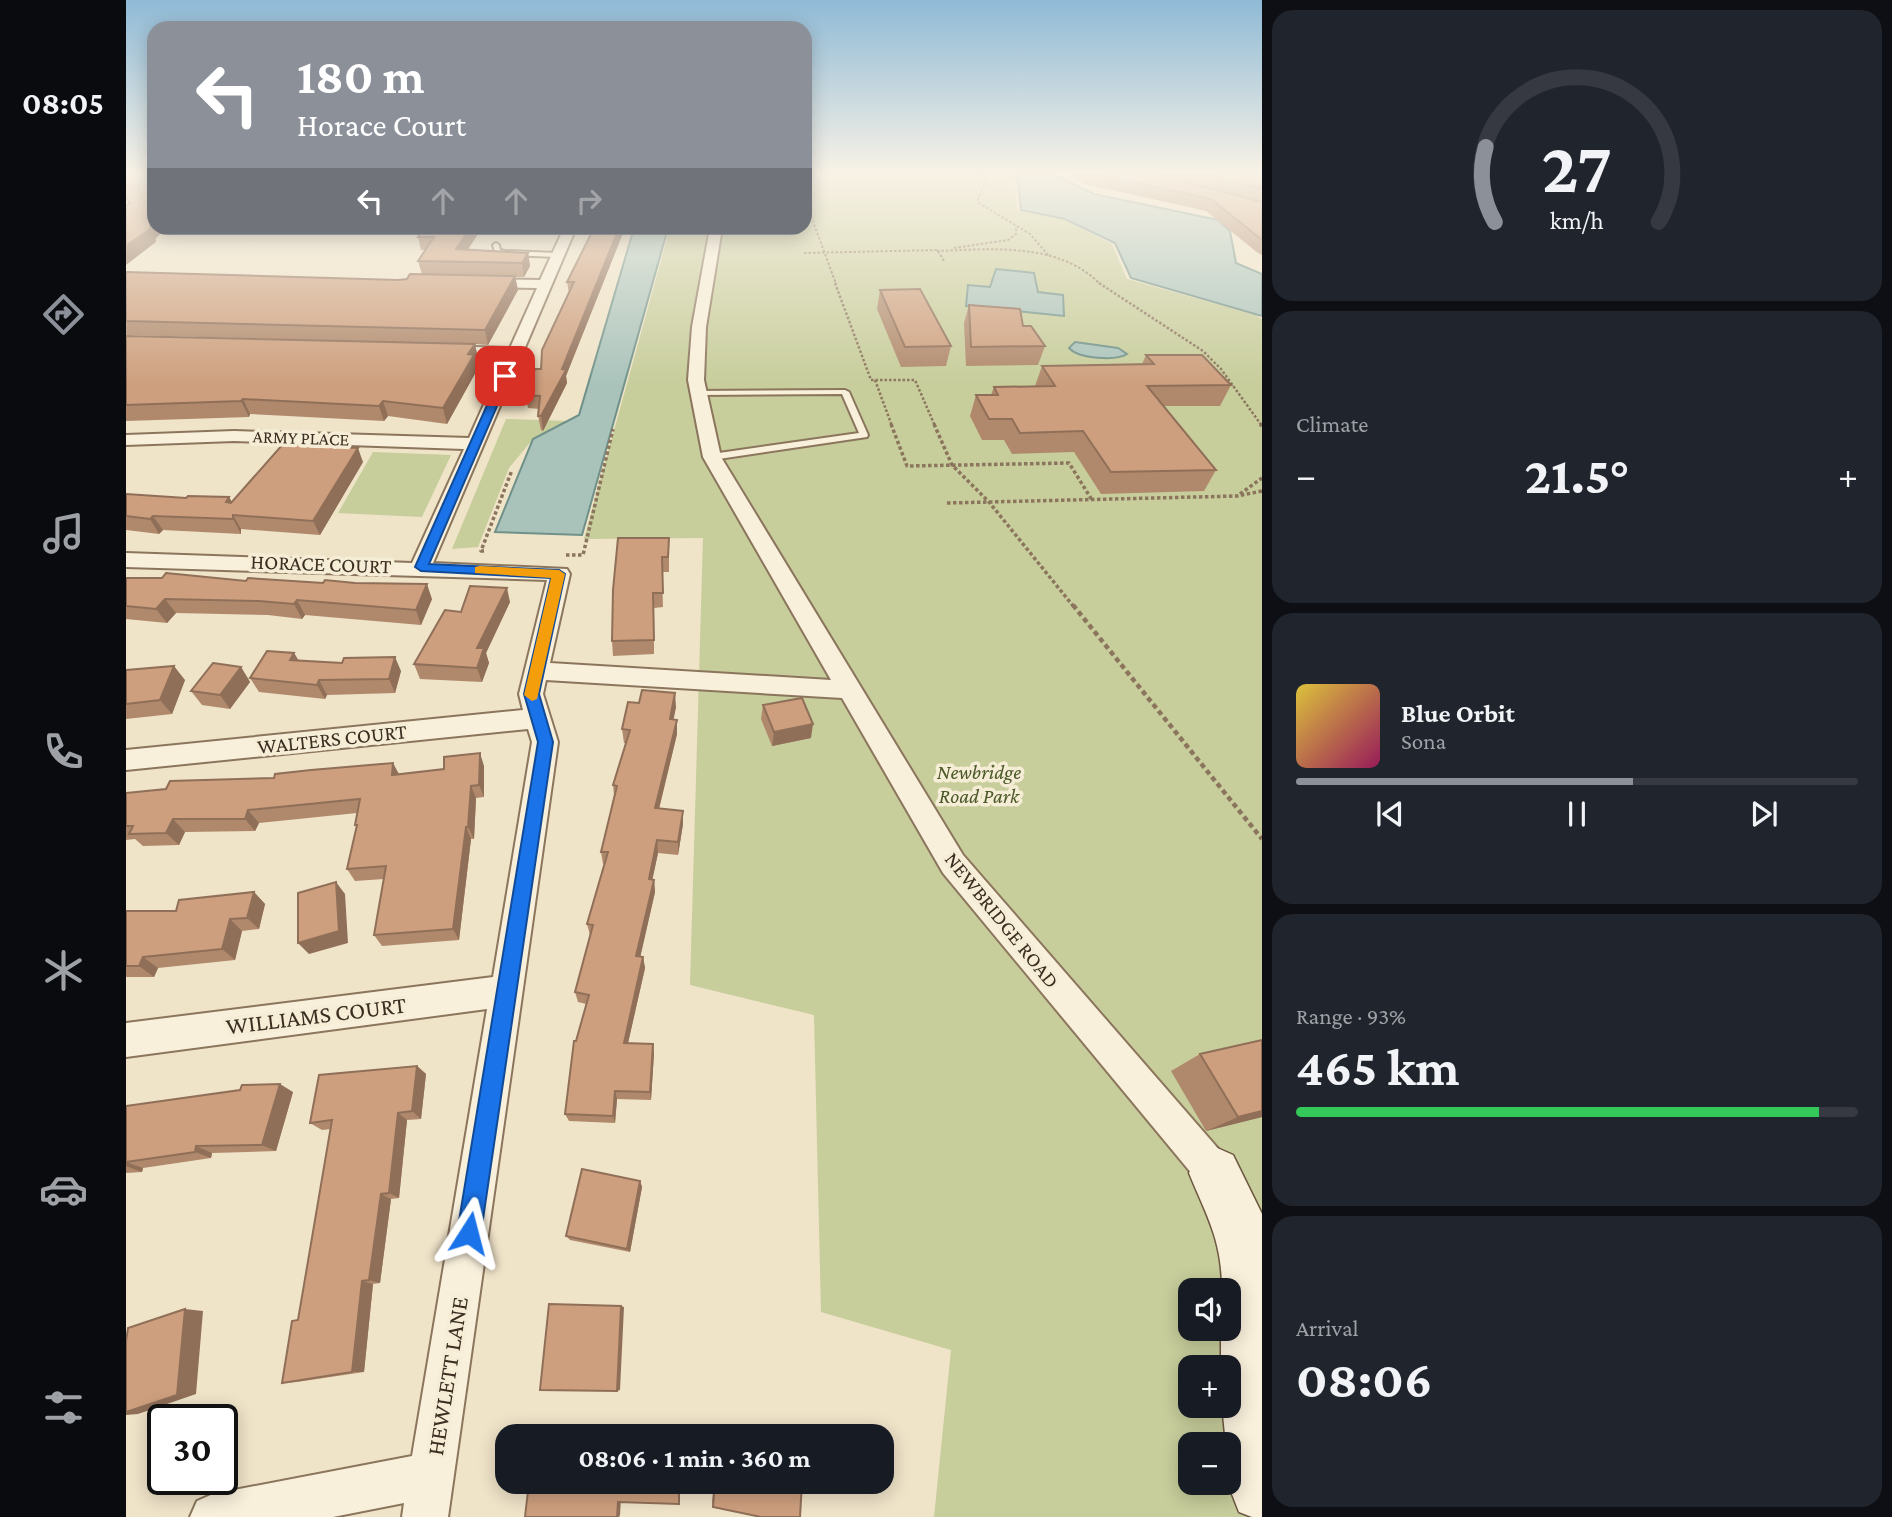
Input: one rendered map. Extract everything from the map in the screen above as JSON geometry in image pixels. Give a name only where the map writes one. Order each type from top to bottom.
[{"type":"street","points":[[421,567],[563,244]]},
{"type":"street","name":"NEWBRIDGE ROAD","points":[[713,244],[699,327],[696,380],[712,457],[953,864],[1215,1173],[1241,1229],[1250,1261],[1251,1391],[1262,1489]]},
{"type":"street","points":[[461,282],[545,284]]},
{"type":"street","points":[[430,351],[515,353]]},
{"type":"street","name":"ARMY PLACE","points":[[126,440],[234,436],[475,444]]},
{"type":"street","name":"HORACE COURT","points":[[126,560],[421,567],[558,564]]},
{"type":"street","name":"HEWLETT LANE","points":[[428,1496],[545,742],[531,694],[558,564]]},
{"type":"street","points":[[535,671],[850,690]]},
{"type":"street","name":"WALTERS COURT","points":[[126,760],[538,718]]},
{"type":"street","name":"WILLIAMS COURT","points":[[126,1040],[506,991]]},
{"type":"street","points":[[213,1517],[428,1496]]},
{"type":"lane","points":[[496,245],[497,251],[505,253],[558,255]]},
{"type":"lane","points":[[698,393],[845,392],[864,435],[712,457]]},
{"type":"path","points":[[822,244],[871,380],[915,380],[952,465],[989,502],[1262,839]]},
{"type":"path","points":[[937,251],[984,244]]},
{"type":"path","points":[[1041,244],[1050,257]]},
{"type":"path","points":[[804,253],[1009,250],[1050,257],[1086,271],[1105,289],[1211,358],[1229,378],[1245,406],[1262,426]]},
{"type":"path","points":[[937,251],[943,261]]},
{"type":"path","points":[[875,380],[907,466],[1069,463],[1092,500]]},
{"type":"path","points":[[558,564],[583,555],[613,429]]},
{"type":"path","points":[[494,552],[481,551],[512,470]]},
{"type":"path","points":[[1237,496],[1262,478]]},
{"type":"path","points":[[947,503],[1237,496],[1262,491]]},
{"type":"green space","name":"Newbridge Road Park","points":[[666,244],[1112,244],[1127,279],[1256,315],[1262,319],[1262,1517],[934,1517],[951,1350],[821,1312],[814,1015],[690,985],[703,538],[584,539]]},
{"type":"green space","points":[[506,419],[568,421],[533,439],[509,468],[478,547],[452,549]]},
{"type":"green space","points":[[373,452],[451,455],[422,517],[338,513]]},
{"type":"water","points":[[629,244],[664,244],[582,535],[495,532],[533,439],[579,415]]},
{"type":"water","points":[[1115,244],[1232,244],[1236,263],[1262,274],[1262,316],[1131,278]]},
{"type":"water","points":[[996,269],[1034,273],[1038,292],[1063,295],[1064,316],[966,306],[968,285],[990,287]]},
{"type":"water","points":[[1075,342],[1118,348],[1127,354],[1115,358],[1089,357],[1069,348]]},
{"type":"building","points":[[429,244],[459,244],[456,249],[528,253],[522,263],[418,261]]},
{"type":"building","points":[[586,244],[613,244],[562,369],[566,370],[541,416],[538,416],[540,396],[525,395],[535,369],[541,369],[542,350],[574,282],[567,282]]},
{"type":"building","points":[[126,272],[398,280],[407,279],[410,274],[515,276],[485,330],[126,321]]},
{"type":"building","points":[[920,289],[951,346],[905,347],[880,290]]},
{"type":"building","points":[[969,305],[1020,309],[1023,326],[1031,326],[1045,346],[971,347]]},
{"type":"building","points":[[126,336],[475,344],[468,354],[474,355],[443,408],[383,401],[379,406],[243,399],[126,405]]},
{"type":"building","points":[[1146,355],[1202,355],[1231,385],[1147,386],[1216,470],[1111,472],[1083,431],[1020,433],[1012,419],[989,419],[976,395],[998,395],[994,387],[1055,386],[1042,366],[1154,364]]},
{"type":"building","points":[[283,444],[358,448],[313,521],[233,515],[233,519],[153,516],[150,519],[126,516],[126,494],[186,498],[229,497],[226,502],[231,503]]},
{"type":"building","points":[[618,538],[669,538],[668,557],[662,557],[663,593],[653,593],[654,640],[612,641]]},
{"type":"building","points":[[166,573],[246,581],[248,578],[323,583],[325,580],[427,584],[416,610],[297,600],[294,604],[165,599],[156,609],[126,606],[126,578],[162,578]]},
{"type":"building","points":[[470,586],[507,588],[477,648],[484,648],[477,668],[414,664],[445,610],[461,612]]},
{"type":"building","points":[[267,651],[294,653],[290,660],[342,663],[344,658],[395,657],[389,679],[319,680],[317,685],[250,678]]},
{"type":"building","points":[[213,663],[241,667],[220,695],[191,691]]},
{"type":"building","points":[[174,666],[160,700],[126,704],[126,670]]},
{"type":"building","points":[[642,690],[675,693],[670,719],[677,720],[655,808],[683,811],[678,842],[657,840],[649,879],[654,880],[636,956],[643,957],[624,1043],[653,1044],[650,1092],[615,1091],[613,1116],[565,1114],[574,1041],[589,995],[575,992],[593,925],[587,924],[608,852],[601,852],[617,786],[613,785],[630,730],[622,729],[628,702],[639,703]]},
{"type":"building","points":[[802,698],[813,724],[774,732],[763,705]]},
{"type":"building","points":[[480,753],[479,785],[471,786],[468,827],[453,929],[374,935],[386,866],[347,869],[360,799],[248,810],[245,819],[173,819],[166,833],[129,834],[133,826],[126,826],[126,793],[166,789],[170,781],[274,778],[275,774],[393,763],[392,775],[444,769],[444,757]]},
{"type":"building","points":[[336,882],[339,931],[298,943],[298,893]]},
{"type":"building","points":[[254,892],[247,918],[230,919],[222,949],[143,957],[139,966],[126,966],[126,911],[176,911],[179,900]]},
{"type":"building","points":[[1262,1040],[1262,1111],[1238,1117],[1200,1054]]},
{"type":"building","points":[[417,1066],[412,1111],[398,1113],[389,1193],[381,1194],[369,1280],[362,1281],[352,1372],[282,1383],[292,1321],[298,1320],[332,1120],[310,1123],[319,1075]]},
{"type":"building","points":[[280,1084],[262,1145],[196,1146],[195,1152],[126,1162],[126,1106],[240,1090],[242,1085]]},
{"type":"building","points":[[582,1169],[640,1181],[627,1249],[566,1236]]},
{"type":"building","points":[[549,1304],[621,1306],[617,1391],[540,1390]]},
{"type":"building","points":[[185,1309],[177,1395],[126,1412],[126,1341],[128,1328]]},
{"type":"building","points":[[528,1494],[679,1494],[679,1504],[618,1502],[617,1517],[525,1517]]},
{"type":"building","points":[[714,1494],[801,1494],[800,1517],[761,1517],[713,1507]]},
{"type":"slow traffic","points":[[480,570],[559,574],[535,671],[532,695]]},
{"type":"route","points":[[469,1233],[545,742],[531,694],[559,574],[421,567],[505,376]]}]
